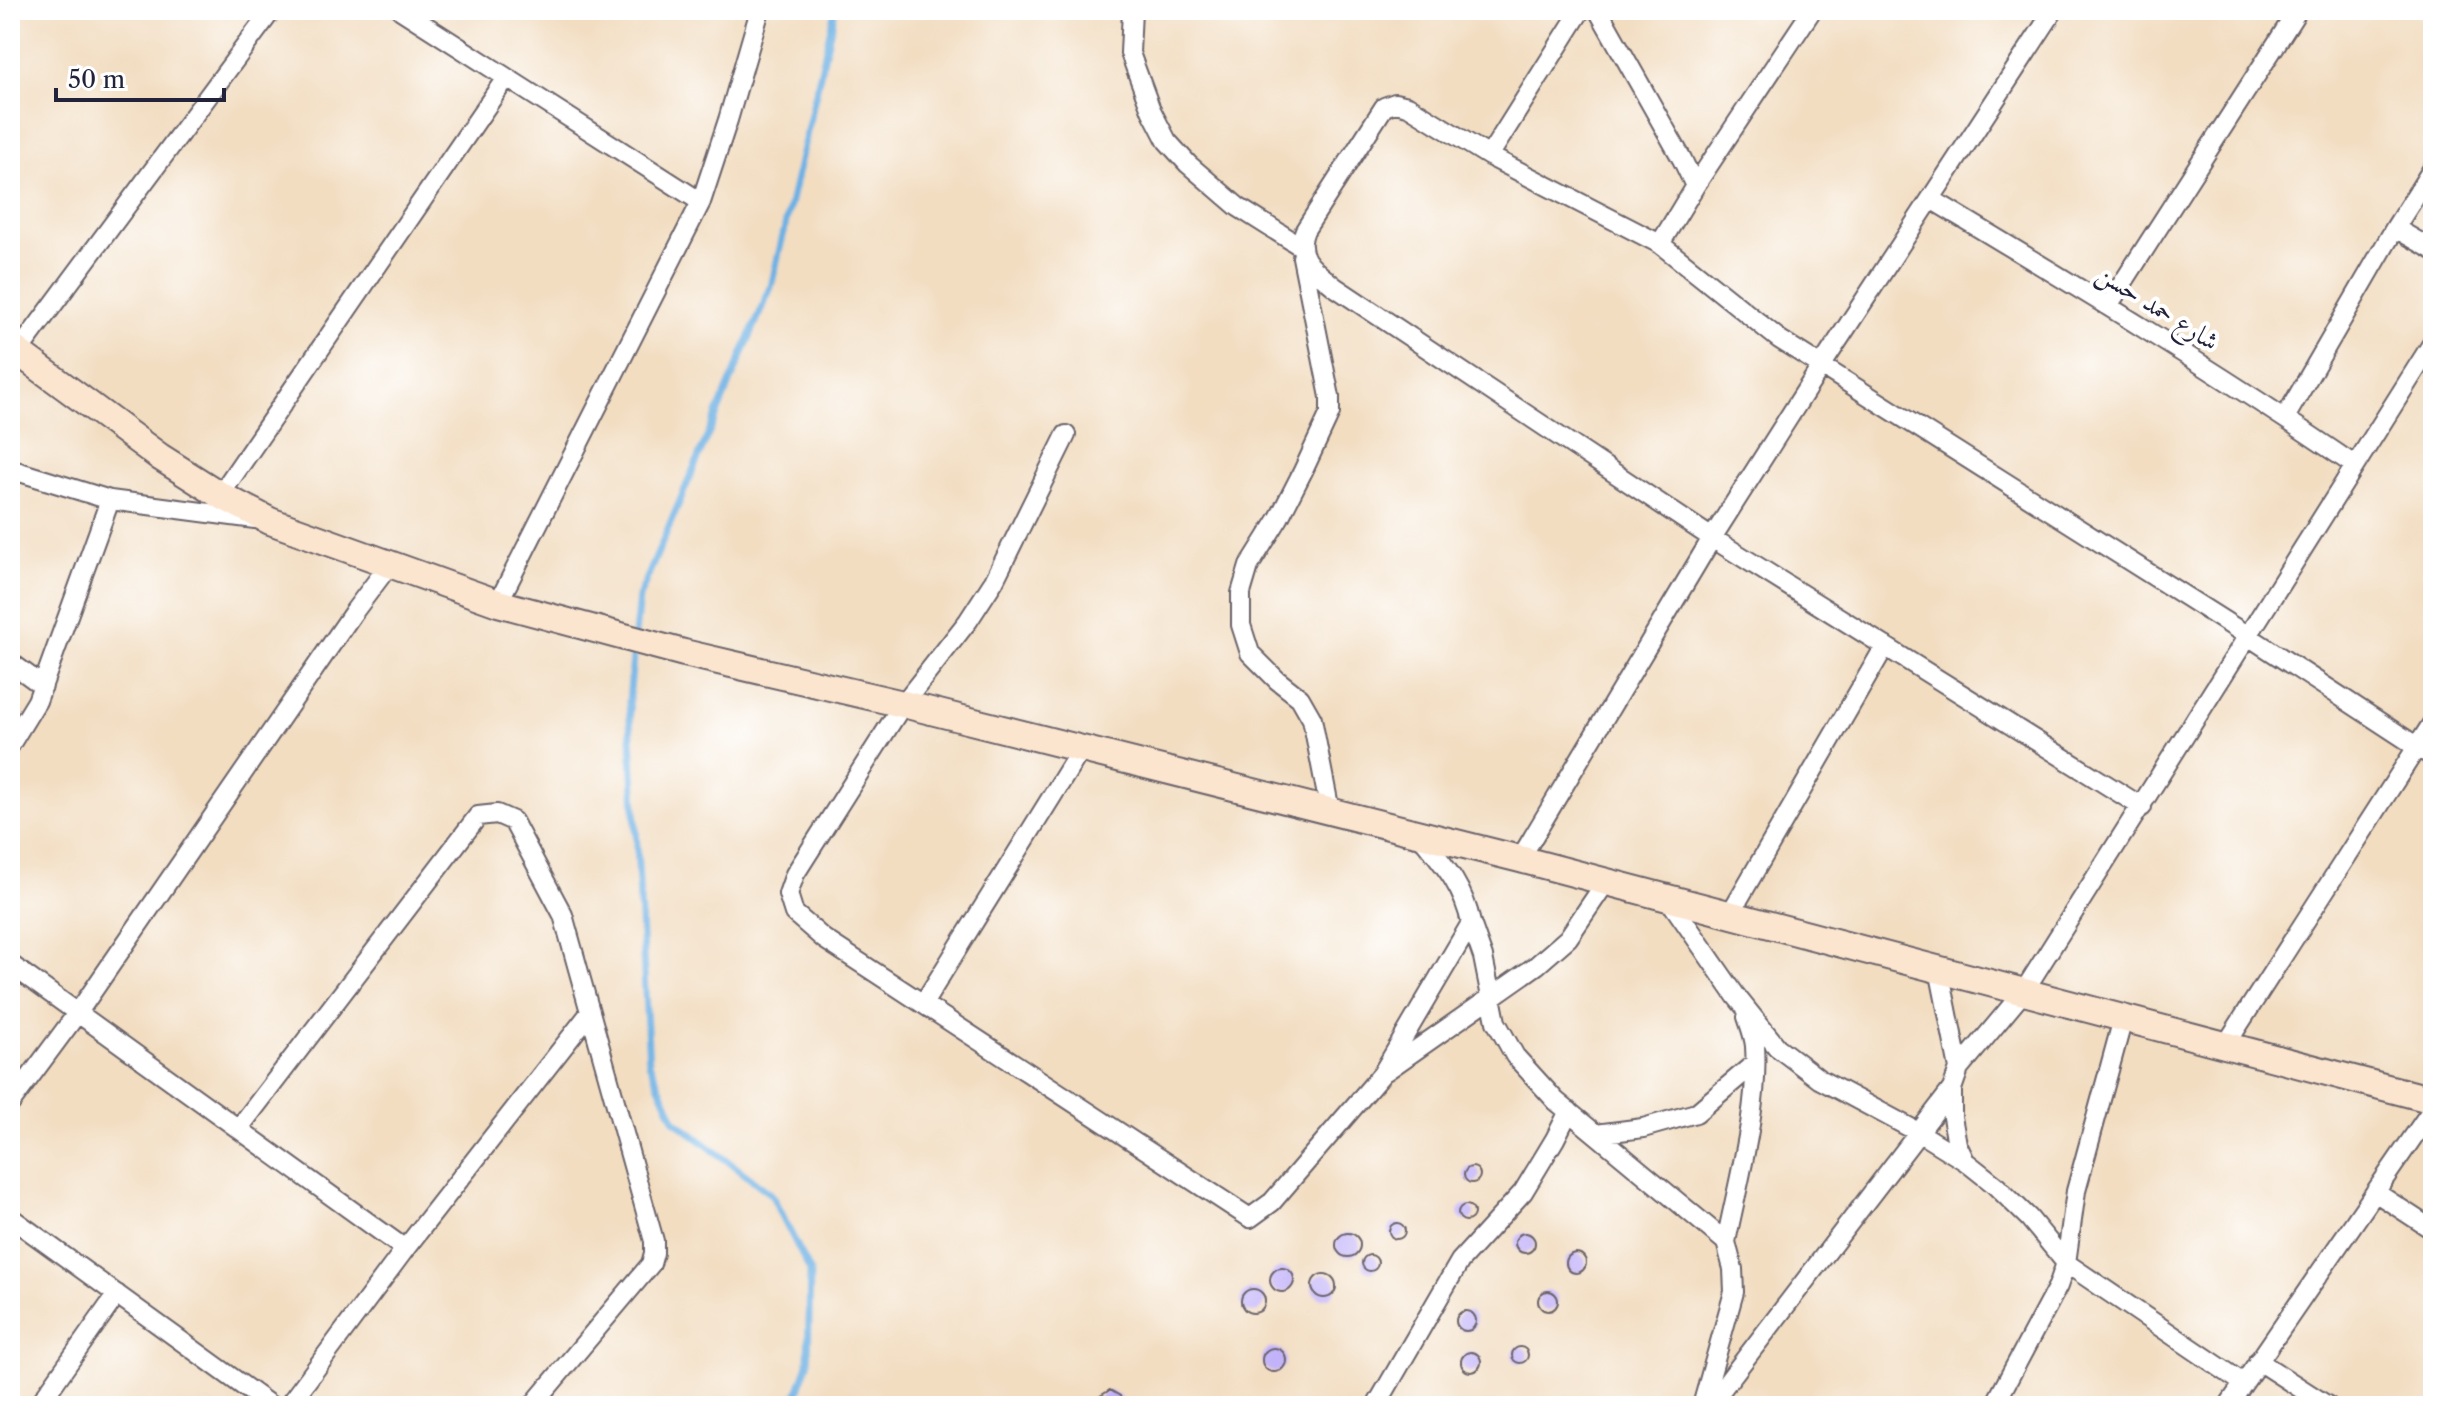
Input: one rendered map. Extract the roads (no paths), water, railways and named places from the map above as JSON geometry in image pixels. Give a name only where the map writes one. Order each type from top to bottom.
[{"type":"street","points":[[272,10],[13,355],[185,475],[270,521],[498,603],[590,628],[1520,859],[2433,1100]]},
{"type":"street","points":[[401,10],[701,202]]},
{"type":"street","points":[[1132,10],[1130,53],[1151,110],[1167,141],[1188,164],[1238,207],[1301,251],[1335,287],[1712,538],[2142,807]]},
{"type":"street","points":[[1489,156],[1581,10]]},
{"type":"street","points":[[1598,10],[1695,186]]},
{"type":"street","points":[[1660,244],[1812,10]]},
{"type":"street","points":[[1520,859],[1712,538],[2054,10]]},
{"type":"street","points":[[2108,306],[2298,10]]},
{"type":"street","points":[[498,603],[701,202],[728,120],[755,12]]},
{"type":"street","points":[[220,495],[506,78]]},
{"type":"street","points":[[1330,811],[1312,719],[1300,698],[1250,653],[1241,625],[1241,593],[1249,566],[1285,507],[1330,413],[1330,397],[1301,251],[1305,230],[1384,107],[1395,103],[1408,106],[1489,156],[1660,244],[1779,339],[2425,752]]},
{"type":"street","points":[[2285,418],[2433,168]]},
{"type":"street","name":"شارع حمد حسن","points":[[1931,199],[2108,306],[2354,465]]},
{"type":"street","points":[[2395,228],[2433,250]]},
{"type":"street","points":[[1709,1406],[1952,1089],[1959,1069],[2024,991],[2433,342]]},
{"type":"street","points":[[1066,435],[994,581],[968,621],[903,704],[795,874],[788,894],[794,913],[824,939],[1250,1218],[1272,1202],[1382,1074],[1471,923]]},
{"type":"street","points":[[10,469],[110,500],[270,521]]},
{"type":"street","points":[[10,745],[37,701],[110,500]]},
{"type":"street","points":[[10,1104],[79,1011],[389,565]]},
{"type":"street","points":[[1730,914],[1885,646]]},
{"type":"street","points":[[10,662],[43,686]]},
{"type":"street","points":[[2225,1046],[2425,752],[2433,722]]},
{"type":"street","points":[[923,1004],[1082,748]]},
{"type":"street","points":[[239,1128],[478,816],[497,814],[513,821],[563,915],[654,1241],[651,1264],[532,1406]]},
{"type":"street","points":[[1419,834],[1455,879],[1466,901],[1493,996],[1496,1022],[1515,1056],[1569,1111],[1726,1242]]},
{"type":"street","points":[[1382,1074],[1537,965],[1568,938],[1606,882]]},
{"type":"street","points":[[1668,898],[1744,1006],[1777,1047],[1819,1079],[1965,1161],[2029,1218],[2066,1263],[2243,1383]]},
{"type":"street","points":[[10,964],[405,1249]]},
{"type":"street","points":[[1939,969],[1959,1069]]},
{"type":"street","points":[[1702,1406],[1734,1292],[1733,1269],[1726,1242],[1747,1137],[1755,1063],[1755,1043],[1744,1006]]},
{"type":"street","points":[[288,1406],[405,1249],[589,1014]]},
{"type":"street","points":[[1994,1406],[2058,1286],[2066,1263],[2076,1191],[2123,1019]]},
{"type":"street","points":[[1596,1134],[1643,1128],[1696,1113],[1755,1063]]},
{"type":"street","points":[[1952,1089],[1952,1117],[1957,1144],[1965,1161]]},
{"type":"street","points":[[2228,1406],[2433,1108]]},
{"type":"street","points":[[1376,1406],[1460,1261],[1523,1192],[1569,1111]]},
{"type":"street","points":[[2375,1192],[2433,1230]]},
{"type":"street","points":[[10,1217],[271,1406]]},
{"type":"street","points":[[38,1406],[117,1294]]},
{"type":"street","points":[[2258,1361],[2328,1406]]},
{"type":"waterway","points":[[635,634],[639,597],[771,287],[835,10]]},
{"type":"waterway","points":[[634,646],[629,701],[649,1063],[675,1121],[771,1194],[810,1271],[808,1364],[793,1406]]}]
